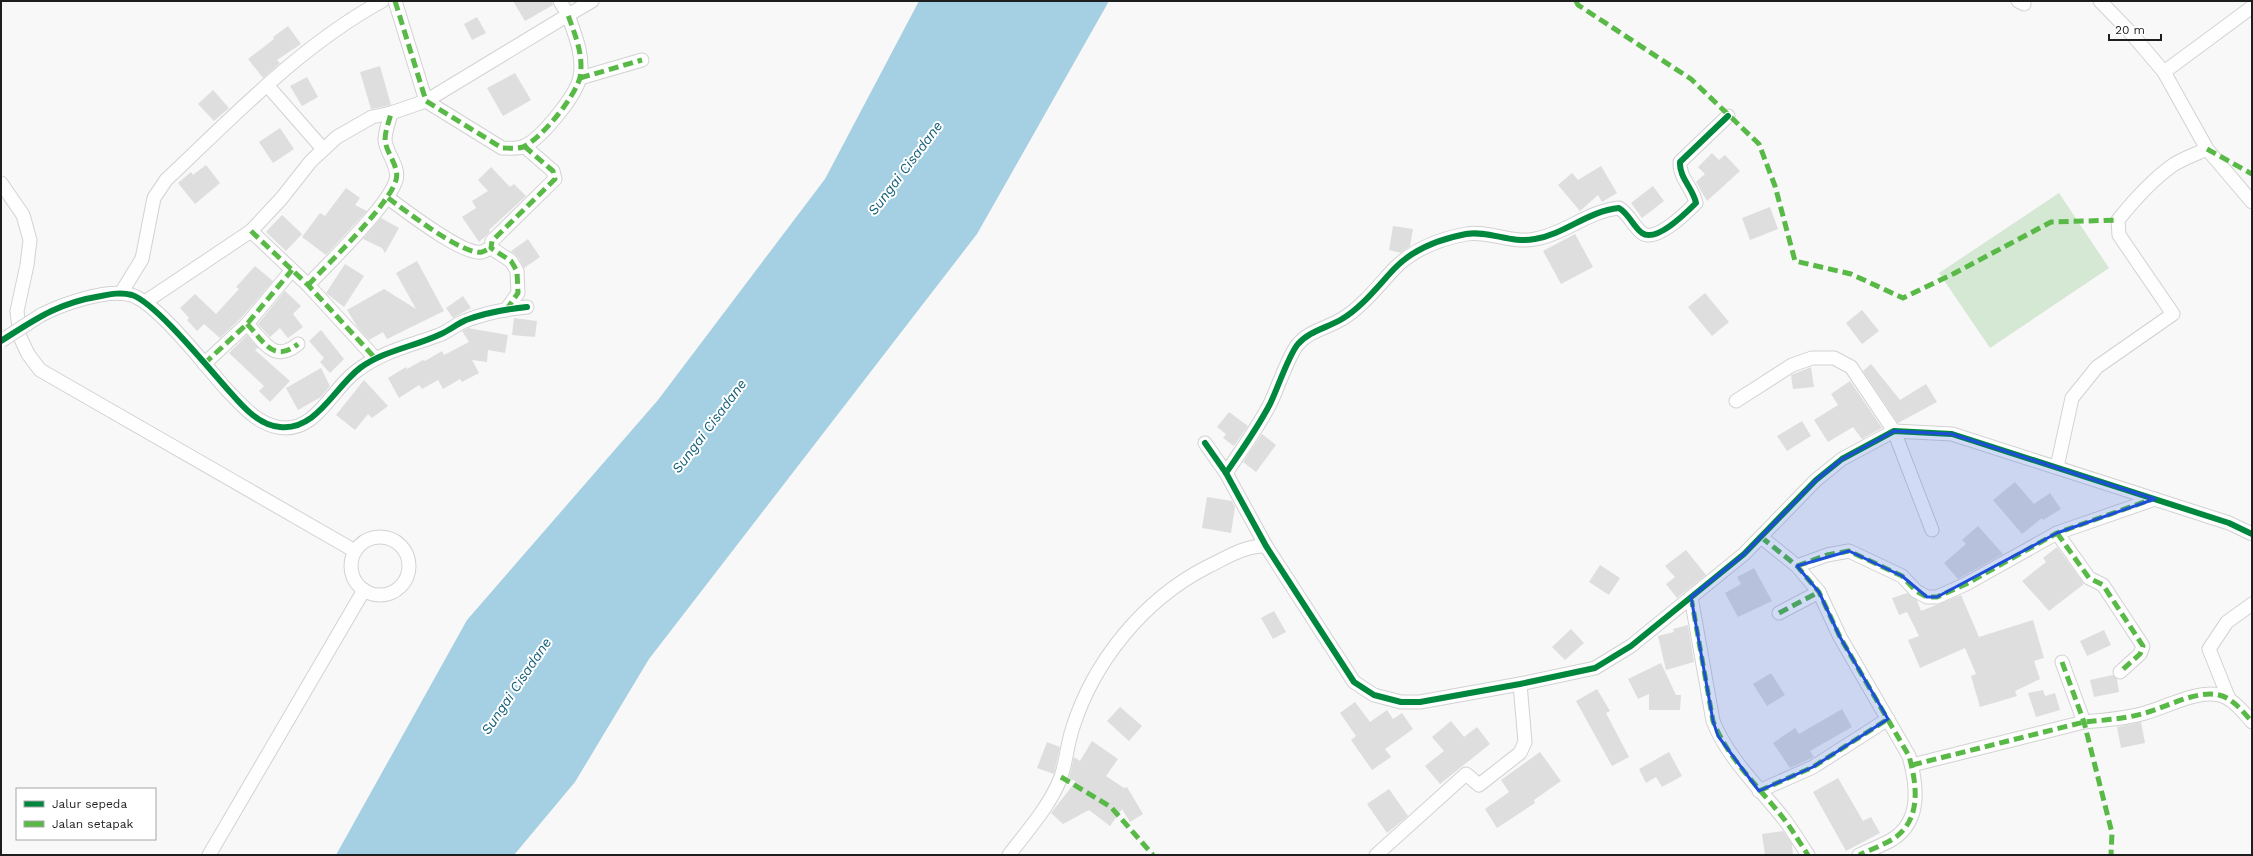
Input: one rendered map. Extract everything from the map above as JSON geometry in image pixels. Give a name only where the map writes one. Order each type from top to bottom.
[{"type":"street","points":[[121,293],[142,259],[150,211],[159,188],[267,85],[350,20],[382,1]]},
{"type":"street","points":[[395,1],[426,101],[502,148],[513,149],[524,146],[551,124],[561,111],[580,78],[580,53],[568,15],[560,1]]},
{"type":"street","points":[[145,302],[251,232],[323,149],[351,128],[372,117],[391,113],[426,101],[592,1]]},
{"type":"street","points":[[2100,1],[2130,32],[2164,72],[2208,149],[2252,202]]},
{"type":"street","points":[[2164,72],[2252,7]]},
{"type":"street","points":[[580,78],[642,60]]},
{"type":"street","points":[[267,85],[323,149]]},
{"type":"street","points":[[308,285],[388,198],[397,180],[396,172],[385,141],[385,133],[391,113]]},
{"type":"street","points":[[1226,473],[1252,435],[1269,405],[1297,345],[1308,335],[1343,319],[1366,299],[1407,257],[1426,246],[1466,234],[1482,234],[1518,241],[1536,239],[1594,212],[1619,208],[1627,213],[1642,233],[1657,235],[1696,203],[1694,195],[1679,170],[1680,162],[1728,116]]},
{"type":"street","points":[[491,248],[492,241],[555,179],[553,171],[524,146]]},
{"type":"street","points":[[2057,468],[2072,398],[2097,367],[2173,314],[2119,235],[2118,220],[2135,199],[2174,165],[2208,149]]},
{"type":"street","points":[[1,183],[23,215],[30,240],[27,265],[17,311],[20,337],[28,354],[40,370],[355,551]]},
{"type":"street","points":[[388,198],[451,242],[475,251],[482,252],[491,248]]},
{"type":"street","points":[[251,232],[308,285],[375,358]]},
{"type":"street","points":[[491,248],[511,261],[517,271],[518,293],[506,310]]},
{"type":"street","points":[[204,364],[247,324],[292,270]]},
{"type":"street","points":[[1,340],[41,315],[57,307],[92,297],[121,293],[132,295],[145,302],[246,410],[264,422],[290,428],[303,424],[316,416],[343,383],[375,358],[441,334],[467,320],[506,310],[527,307]]},
{"type":"street","points":[[247,324],[268,346],[278,353],[285,352],[298,344]]},
{"type":"street","points":[[1736,401],[1792,366],[1812,358],[1834,358],[1851,367],[1894,431],[1932,530]]},
{"type":"street","points":[[1205,443],[1226,473],[1266,546],[1354,682],[1374,695],[1401,702],[1420,702],[1520,684],[1595,668],[1631,646],[1744,554],[1826,472],[1869,443],[1894,431],[1952,434],[2229,523],[2252,534]]},
{"type":"street","points":[[1797,566],[1827,555],[1849,551],[1898,573],[1916,591],[1927,597],[1937,597],[1948,593],[2057,533],[2155,499]]},
{"type":"street","points":[[2057,533],[2089,578],[2103,584],[2143,646],[2140,654],[2120,672]]},
{"type":"street","points":[[381,536],[396,540],[407,551],[410,566],[406,581],[394,592],[379,595],[364,590],[356,583],[352,572],[351,561],[355,551],[366,540],[381,536]]},
{"type":"street","points":[[1761,537],[1797,566],[1819,592],[1840,637],[1909,756],[1912,765],[1915,776],[1916,800],[1911,819],[1902,832],[1892,839],[1860,855]]},
{"type":"street","points":[[1009,855],[1044,808],[1061,778],[1072,730],[1098,671],[1137,618],[1184,580],[1242,550],[1254,546],[1266,546]]},
{"type":"street","points":[[209,855],[364,590]]},
{"type":"street","points":[[1779,613],[1819,592]]},
{"type":"street","points":[[1692,597],[1712,721],[1718,736],[1759,791],[1784,819],[1808,855]]},
{"type":"street","points":[[2229,700],[2209,649],[2227,622],[2252,604]]},
{"type":"street","points":[[2062,662],[2084,722]]},
{"type":"street","points":[[1376,855],[1466,774],[1479,785],[1520,753],[1526,742],[1520,684]]},
{"type":"street","points":[[1912,765],[2084,722],[2112,720],[2144,714],[2197,696],[2220,695],[2229,700],[2252,722]]},
{"type":"street","points":[[1759,791],[1813,767],[1888,719]]},
{"type":"highlighted area","points":[[1894,431],[1952,434],[2155,499],[2057,533],[1937,597],[1927,597],[1902,576],[1849,551],[1797,566],[1819,592],[1840,637],[1888,719],[1813,767],[1759,791],[1718,736],[1713,721],[1691,597],[1744,554],[1816,480],[1842,459]]},
{"type":"green space","points":[[2059,193],[2109,268],[1990,348],[1939,273]]},
{"type":"water","name":"Sungai Cisadane","points":[[919,1],[1109,1],[977,234],[649,659],[575,782],[514,855],[336,855],[467,620],[658,400],[825,179]]},
{"type":"building","points":[[513,1],[552,1],[553,5],[525,21]]},
{"type":"building","points":[[477,17],[486,33],[472,40],[464,24]]},
{"type":"building","points":[[288,26],[301,44],[277,60],[280,63],[263,78],[248,59]]},
{"type":"building","points":[[380,66],[391,105],[371,109],[360,72]]},
{"type":"building","points":[[515,73],[531,100],[503,116],[487,88]]},
{"type":"building","points":[[307,77],[318,97],[302,106],[290,86]]},
{"type":"building","points":[[213,90],[229,108],[214,121],[198,104]]},
{"type":"building","points":[[280,128],[294,149],[273,163],[259,142]]},
{"type":"building","points":[[1712,153],[1719,160],[1725,155],[1740,171],[1707,201],[1696,182],[1705,174],[1698,167]]},
{"type":"building","points":[[206,165],[220,183],[195,204],[178,183],[191,172],[193,175]]},
{"type":"building","points":[[1601,166],[1617,193],[1602,202],[1598,195],[1580,211],[1558,185],[1572,173],[1578,180]]},
{"type":"building","points":[[491,167],[510,187],[514,184],[526,196],[489,230],[490,232],[479,242],[462,217],[476,208],[472,201],[488,191],[478,180]]},
{"type":"building","points":[[1653,186],[1664,201],[1642,218],[1631,203]]},
{"type":"building","points":[[346,188],[360,198],[355,205],[367,211],[326,255],[302,237],[320,213],[325,216]]},
{"type":"building","points":[[1770,207],[1778,229],[1750,240],[1742,218]]},
{"type":"building","points":[[282,215],[302,234],[286,251],[266,232]]},
{"type":"building","points":[[381,218],[399,228],[385,253],[382,248],[363,239]]},
{"type":"building","points":[[1393,226],[1413,229],[1410,246],[1401,253],[1389,250]]},
{"type":"building","points":[[1575,234],[1593,267],[1561,284],[1543,251]]},
{"type":"building","points":[[528,239],[540,257],[524,268],[518,257],[511,251]]},
{"type":"building","points":[[417,261],[444,311],[387,339],[383,332],[369,340],[358,328],[347,310],[384,289],[416,309],[396,273]]},
{"type":"building","points":[[345,264],[364,276],[344,307],[326,293]]},
{"type":"building","points":[[255,266],[273,281],[241,318],[220,338],[204,324],[197,331],[187,320],[189,318],[180,308],[195,294],[216,314],[239,289],[236,287]]},
{"type":"building","points":[[285,291],[301,306],[293,314],[303,327],[288,338],[280,328],[270,337],[258,324]]},
{"type":"building","points":[[1705,293],[1729,322],[1712,336],[1688,307]]},
{"type":"building","points":[[463,296],[471,308],[453,318],[446,308]]},
{"type":"building","points":[[1862,310],[1879,331],[1862,344],[1846,323]]},
{"type":"building","points":[[514,318],[537,321],[535,337],[512,335]]},
{"type":"building","points":[[468,328],[508,335],[505,353],[488,350],[487,362],[472,360],[479,373],[462,382],[460,379],[443,389],[438,380],[422,389],[419,385],[399,398],[388,378],[406,367],[407,369],[423,360],[425,361],[442,351],[444,355],[469,342],[462,331]]},
{"type":"building","points":[[321,330],[344,359],[330,373],[320,362],[324,358],[309,341]]},
{"type":"building","points":[[247,335],[258,348],[255,350],[290,381],[270,402],[259,391],[264,386],[229,353]]},
{"type":"building","points":[[1871,364],[1900,400],[1926,384],[1937,402],[1898,423],[1863,371]]},
{"type":"building","points":[[1811,367],[1814,387],[1793,389],[1791,375]]},
{"type":"building","points":[[321,368],[330,386],[321,397],[298,410],[286,388]]},
{"type":"building","points":[[364,380],[388,406],[372,418],[368,414],[355,430],[336,415]]},
{"type":"building","points":[[1850,381],[1882,428],[1862,439],[1853,427],[1828,442],[1814,420],[1838,405],[1831,394]]},
{"type":"building","points":[[1229,412],[1248,426],[1234,446],[1223,438],[1226,434],[1217,427]]},
{"type":"building","points":[[1802,421],[1811,436],[1787,451],[1777,436]]},
{"type":"building","points":[[1262,434],[1276,445],[1256,472],[1243,462]]},
{"type":"building","points":[[2015,482],[2034,504],[2050,493],[2061,509],[2043,520],[2042,518],[2022,534],[1993,500]]},
{"type":"building","points":[[1207,497],[1232,501],[1235,507],[1231,533],[1202,528]]},
{"type":"building","points":[[1978,526],[2003,554],[1958,579],[1944,563],[1966,544],[1962,540]]},
{"type":"building","points":[[2057,547],[2084,584],[2049,611],[2022,581],[2046,562],[2043,558]]},
{"type":"building","points":[[1686,550],[1706,575],[1677,598],[1666,584],[1675,577],[1665,566]]},
{"type":"building","points":[[1600,565],[1620,578],[1609,595],[1589,582]]},
{"type":"building","points":[[1754,568],[1772,601],[1738,617],[1725,593],[1741,584],[1737,577]]},
{"type":"building","points":[[1907,593],[1917,600],[1921,611],[1961,595],[1979,637],[2033,620],[2044,658],[2034,661],[2040,679],[2015,691],[2017,696],[1980,707],[1971,676],[1976,674],[1965,648],[1920,668],[1908,640],[1919,636],[1907,612],[1899,615],[1892,598]]},
{"type":"building","points":[[1274,611],[1286,632],[1273,639],[1261,618]]},
{"type":"building","points":[[1688,625],[1694,662],[1666,670],[1658,636],[1674,632],[1673,629]]},
{"type":"building","points":[[1571,629],[1584,643],[1565,660],[1552,647]]},
{"type":"building","points":[[2104,630],[2111,645],[2087,656],[2080,641]]},
{"type":"building","points":[[1661,663],[1676,695],[1681,695],[1680,710],[1649,710],[1649,694],[1638,699],[1628,679]]},
{"type":"building","points":[[1771,673],[1785,695],[1767,706],[1753,684]]},
{"type":"building","points":[[2113,675],[2117,679],[2119,692],[2094,697],[2090,680]]},
{"type":"building","points":[[1597,689],[1610,711],[1606,713],[1629,757],[1612,766],[1576,701]]},
{"type":"building","points":[[2043,690],[2045,696],[2055,693],[2060,710],[2036,717],[2028,693]]},
{"type":"building","points":[[1355,702],[1370,722],[1387,710],[1393,719],[1402,713],[1413,729],[1385,749],[1391,757],[1372,770],[1351,740],[1356,736],[1340,713]]},
{"type":"building","points":[[1120,707],[1142,726],[1129,741],[1107,721]]},
{"type":"building","points":[[1842,709],[1852,727],[1810,751],[1814,757],[1790,768],[1773,743],[1795,728],[1799,734]]},
{"type":"building","points":[[1451,721],[1464,737],[1477,727],[1490,744],[1440,784],[1425,766],[1444,751],[1432,737]]},
{"type":"building","points":[[2141,722],[2145,743],[2121,748],[2117,727]]},
{"type":"building","points":[[1092,741],[1118,759],[1106,776],[1124,788],[1127,787],[1143,814],[1130,822],[1122,809],[1110,826],[1089,810],[1063,824],[1051,813],[1076,781],[1069,779],[1074,757],[1080,761]]},
{"type":"building","points":[[1047,742],[1060,747],[1054,774],[1037,768]]},
{"type":"building","points":[[1540,752],[1561,781],[1534,800],[1535,803],[1497,828],[1485,809],[1509,792],[1501,780]]},
{"type":"building","points":[[1669,752],[1682,776],[1662,787],[1656,777],[1646,783],[1639,769]]},
{"type":"building","points":[[1838,778],[1863,821],[1871,817],[1880,833],[1846,851],[1813,792]]},
{"type":"building","points":[[1389,789],[1408,816],[1387,833],[1367,804]]},
{"type":"building","points":[[1783,831],[1792,844],[1793,855],[1765,855],[1762,834]]},
{"type":"marked path","points":[[395,1],[426,101],[502,148],[523,147],[539,135],[557,116],[572,95],[577,85],[581,69],[580,53],[568,15]]},
{"type":"marked path","points":[[1576,1],[1578,5],[1691,79],[1759,144],[1775,186],[1795,261],[1851,274],[1903,298],[1953,274],[2051,222],[2118,220]]},
{"type":"marked path","points":[[580,78],[642,60]]},
{"type":"marked path","points":[[308,285],[357,234],[383,204],[391,191],[397,175],[395,165],[385,140],[391,113]]},
{"type":"marked path","points":[[506,310],[518,293],[517,271],[511,261],[491,248],[492,241],[555,179],[553,171],[524,146]]},
{"type":"marked path","points":[[2207,149],[2252,174]]},
{"type":"marked path","points":[[388,198],[434,231],[462,247],[473,251],[482,252],[491,248]]},
{"type":"marked path","points":[[251,231],[308,285],[375,358]]},
{"type":"marked path","points":[[204,364],[247,324],[292,270]]},
{"type":"marked path","points":[[247,324],[264,343],[275,351],[282,352],[289,350],[298,344]]},
{"type":"marked path","points":[[1797,566],[1827,555],[1849,551],[1902,576],[1916,591],[1927,597],[1937,597],[1966,584],[2057,533],[2153,499]]},
{"type":"marked path","points":[[2057,533],[2089,578],[2103,585],[2143,646],[2140,654],[2120,672]]},
{"type":"marked path","points":[[1761,537],[1797,566],[1819,592],[1840,637],[1909,756],[1915,790],[1913,812],[1909,822],[1893,839],[1859,855]]},
{"type":"marked path","points":[[1779,613],[1819,592]]},
{"type":"marked path","points":[[1691,597],[1713,721],[1719,735],[1735,760],[1784,819],[1808,855]]},
{"type":"marked path","points":[[2062,662],[2084,722],[2112,833],[2111,855]]},
{"type":"marked path","points":[[1912,765],[2084,722],[2130,717],[2201,695],[2219,695],[2229,699],[2238,706],[2252,722]]},
{"type":"marked path","points":[[1759,791],[1813,767],[1888,719]]},
{"type":"marked path","points":[[1061,777],[1111,807],[1153,855]]},
{"type":"cycle path","points":[[1226,473],[1249,440],[1265,413],[1273,398],[1283,372],[1298,344],[1307,336],[1342,319],[1356,309],[1401,262],[1418,250],[1427,246],[1466,234],[1475,233],[1517,240],[1535,239],[1556,232],[1597,213],[1619,208],[1626,213],[1642,233],[1648,235],[1663,231],[1696,203],[1680,168],[1680,162],[1728,116]]},
{"type":"cycle path","points":[[1,341],[37,318],[60,307],[86,299],[112,294],[132,295],[155,310],[168,323],[246,410],[265,423],[280,427],[293,426],[304,422],[314,415],[351,376],[360,368],[379,357],[431,338],[466,320],[481,315],[527,307]]},
{"type":"cycle path","points":[[1205,443],[1226,473],[1266,546],[1354,682],[1374,695],[1401,702],[1420,702],[1520,684],[1595,668],[1631,646],[1744,554],[1816,480],[1842,459],[1894,431],[1952,434],[2229,523],[2252,534]]}]
